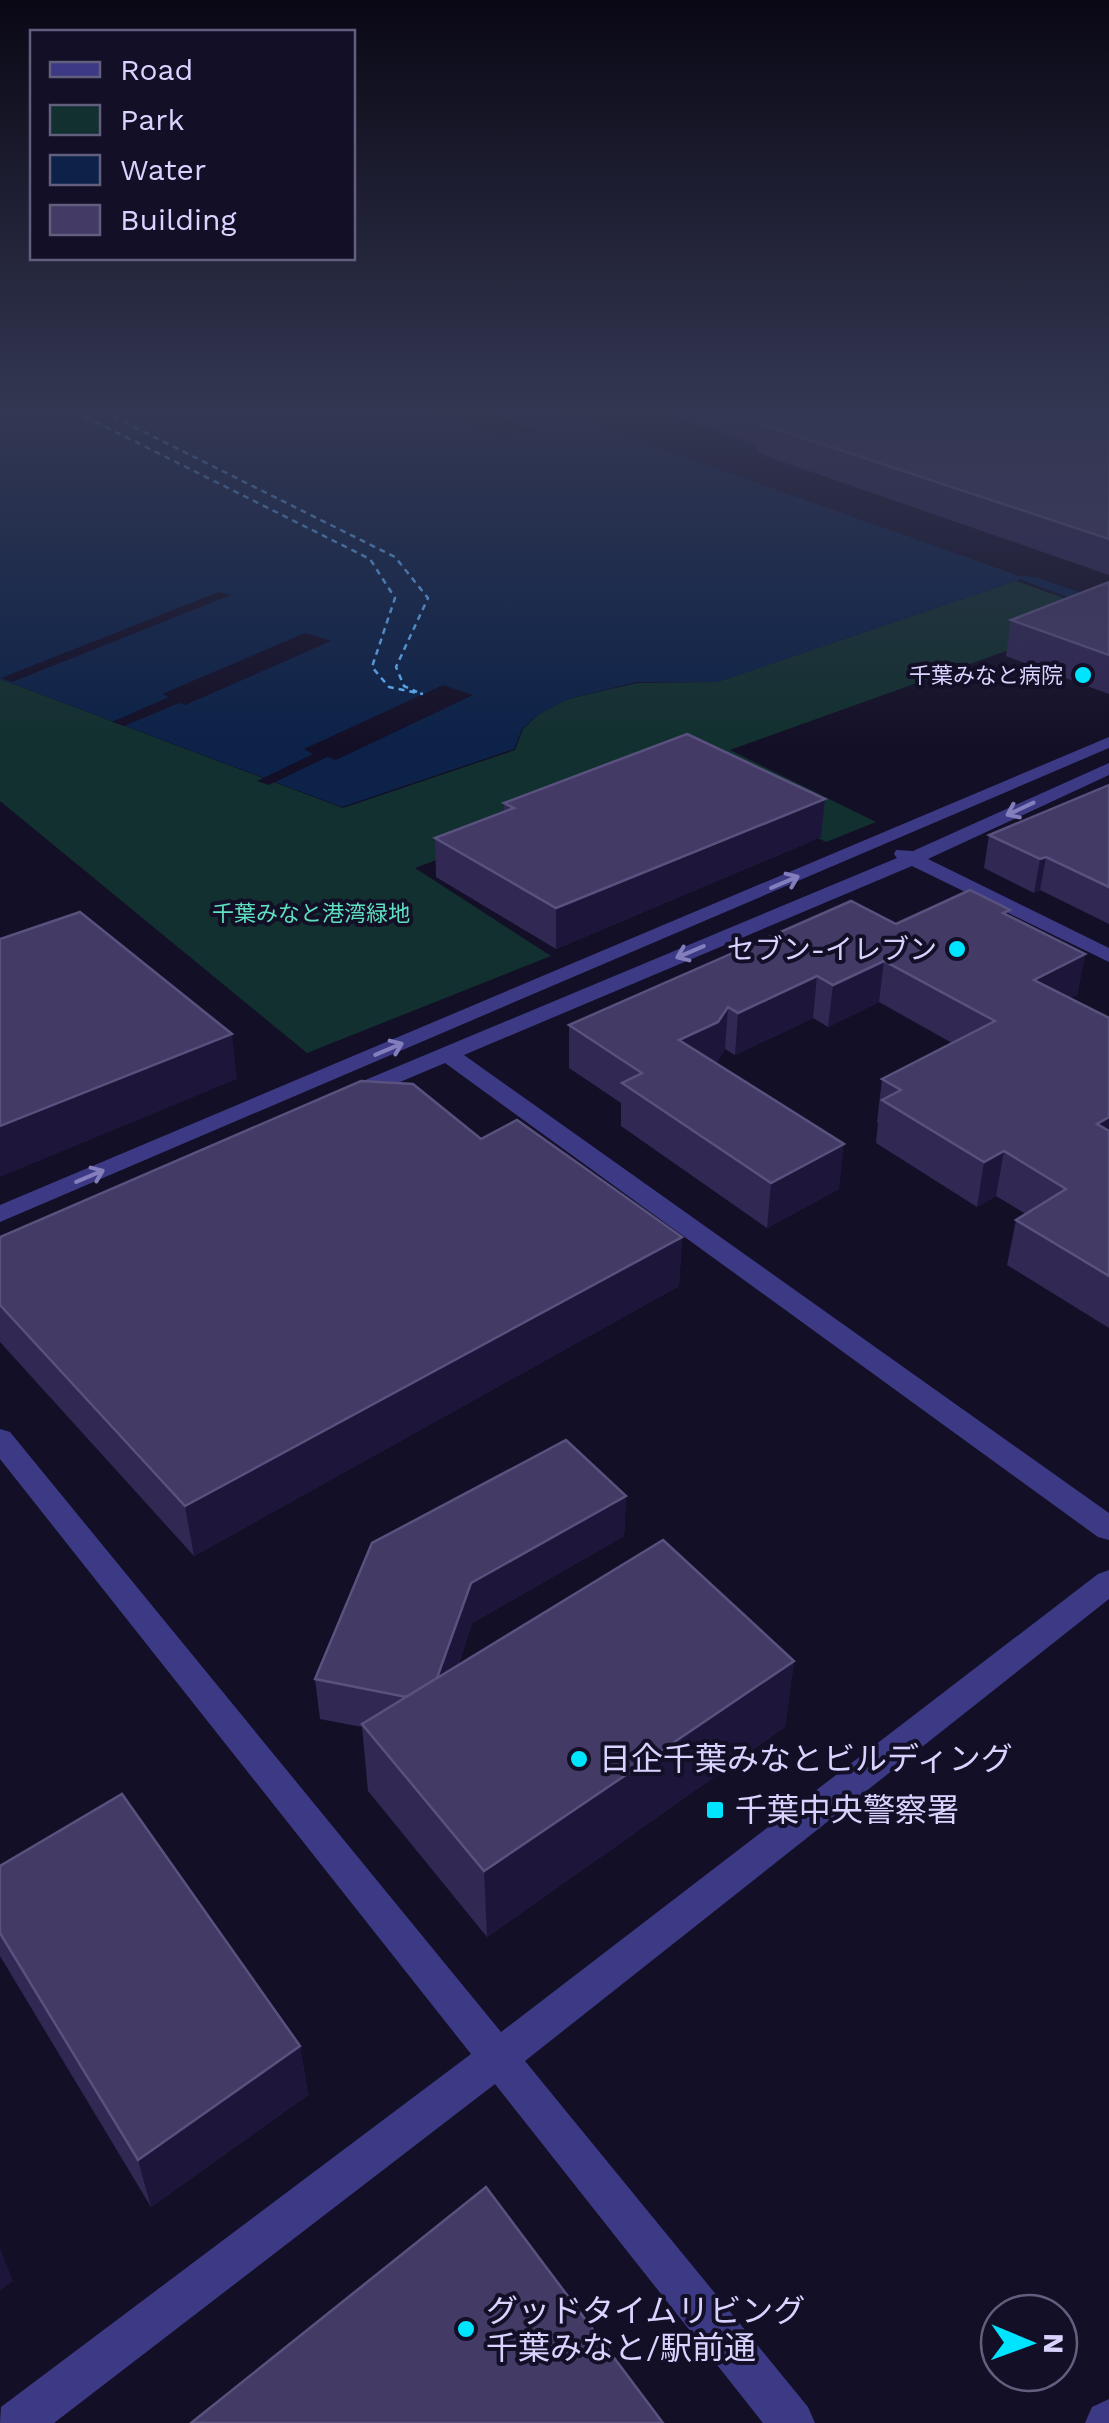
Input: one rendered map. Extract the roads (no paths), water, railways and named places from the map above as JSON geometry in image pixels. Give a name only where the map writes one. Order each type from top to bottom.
[{"type":"street","points":[[0,1214],[1109,742]]},
{"type":"street","points":[[321,1107],[912,859],[1109,768]]},
{"type":"street","points":[[880,842],[1109,956]]},
{"type":"street","points":[[446,1054],[1109,1529]]},
{"type":"street","points":[[0,1438],[792,2423]]},
{"type":"street","points":[[18,2423],[498,2058],[1109,1582]]},
{"type":"water","points":[[0,520],[862,520],[1025,578],[718,682],[637,682],[568,699],[539,714],[522,729],[514,749],[342,807],[0,679]]},
{"type":"waterway","points":[[1025,578],[1042,584]]},
{"type":"waterway","points":[[1035,581],[1109,607]]},
{"type":"place","name":"千葉みなと病院","points":[[1083,675]]},
{"type":"place","name":"セブン-イレブン","points":[[957,949]]},
{"type":"place","name":"日企千葉みなとビルディング","points":[[579,1759]]},
{"type":"place","name":"千葉中央警察署","points":[[715,1810]]},
{"type":"place","name":"グッドタイムリビング 千葉みなと/駅前通","points":[[466,2329]]},
{"type":"park label","name":"千葉みなと港湾緑地","points":[[311,913]]}]
